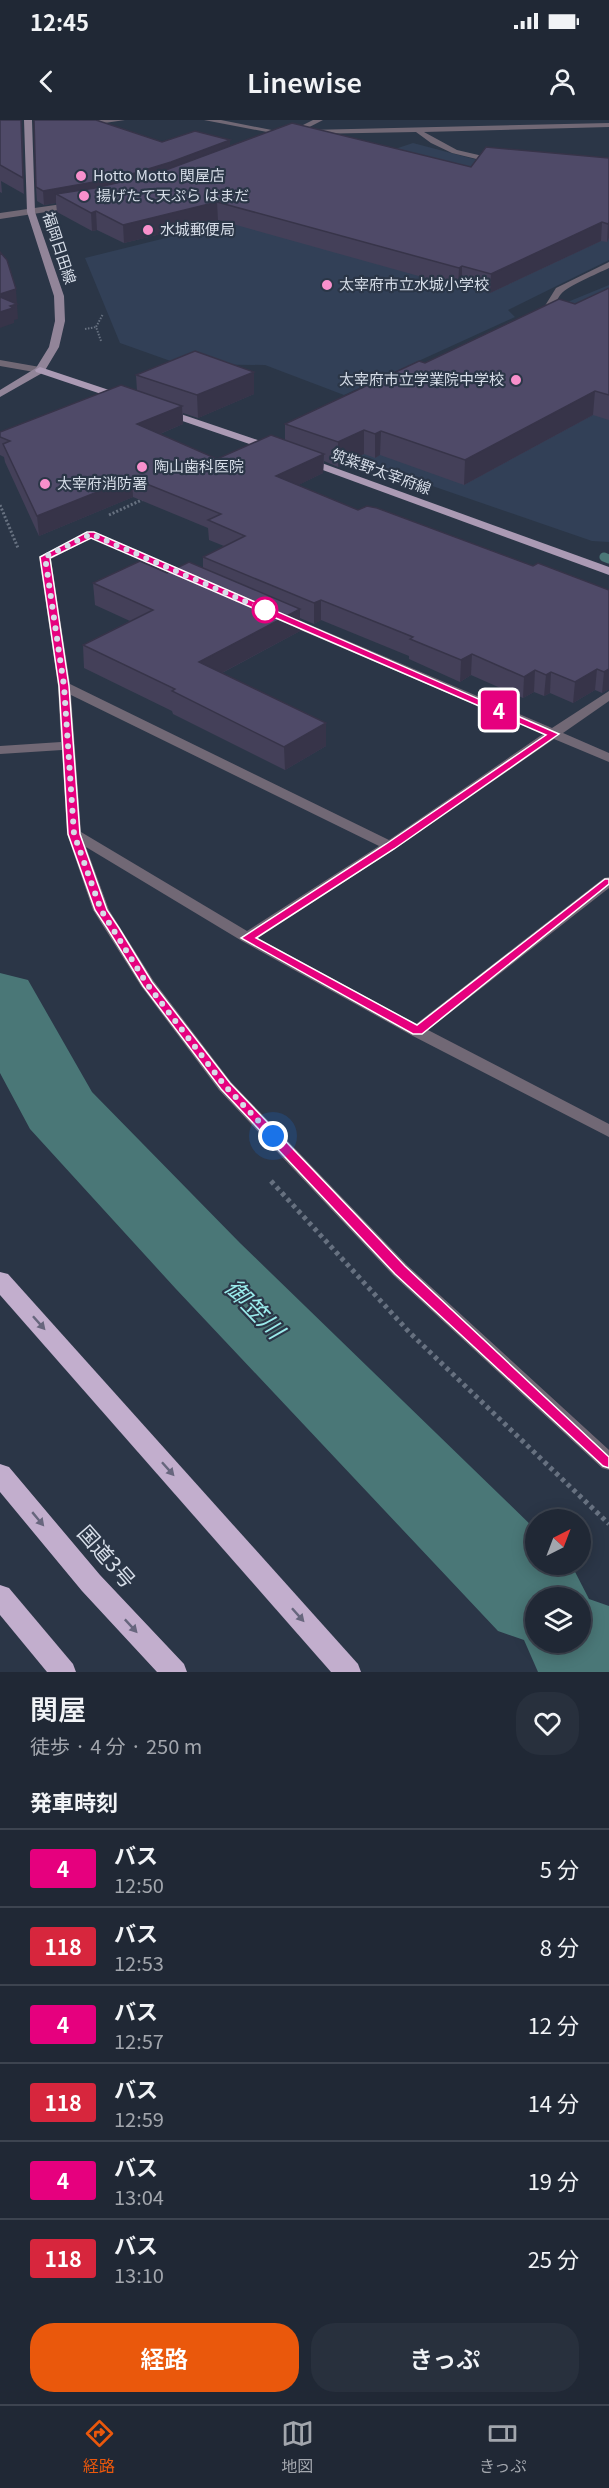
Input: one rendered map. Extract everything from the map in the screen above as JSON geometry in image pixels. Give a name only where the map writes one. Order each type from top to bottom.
[{"type":"highway","points":[[0,1280],[348,1672]]},
{"type":"highway","name":"国道3号","points":[[0,1474],[91,1583],[174,1672]]},
{"type":"highway","points":[[0,1596],[63,1672]]},
{"type":"main road","name":"福岡日田線","points":[[0,394],[40,370],[54,347],[60,321],[59,296],[31,212],[25,123]]},
{"type":"main road","name":"筑紫野太宰府線","points":[[40,370],[145,406],[267,443],[290,455],[609,571]]},
{"type":"street","points":[[79,124],[121,120]]},
{"type":"street","points":[[208,120],[290,133],[609,125]]},
{"type":"street","points":[[277,139],[319,120]]},
{"type":"street","points":[[25,123],[37,126]]},
{"type":"street","points":[[418,130],[427,140],[486,161],[508,163]]},
{"type":"street","points":[[0,216],[89,202]]},
{"type":"street","points":[[526,321],[547,311],[559,290],[609,265]]},
{"type":"street","points":[[0,363],[40,370]]},
{"type":"street","points":[[198,581],[91,534],[45,557],[64,686],[74,834],[101,910],[147,984],[225,1086],[400,1270],[609,1461]]},
{"type":"street","points":[[274,613],[609,758]]},
{"type":"street","points":[[64,686],[390,846]]},
{"type":"street","points":[[247,938],[390,846],[609,695]]},
{"type":"street","points":[[0,750],[67,746]]},
{"type":"street","points":[[74,834],[247,938],[417,1031],[609,1131]]},
{"type":"street","points":[[417,1031],[609,881]]},
{"type":"path","points":[[101,341],[96,327],[103,314]]},
{"type":"path","points":[[105,517],[147,498]]},
{"type":"path","points":[[0,505],[21,555]]},
{"type":"shaded area","name":"太宰府市立水城小学校","points":[[413,143],[489,163],[609,173],[609,260],[508,310],[515,317],[344,395],[265,365],[179,364],[120,343],[85,258],[198,230],[300,195],[359,161]]},
{"type":"shaded area","name":"太宰府市立学業院中学校","points":[[609,285],[609,542],[592,541],[296,439],[549,321],[570,301]]},
{"type":"building","points":[[0,120],[21,120],[23,178],[0,165]]},
{"type":"building","points":[[34,120],[96,120],[162,142],[195,131],[230,140],[122,177],[43,191],[36,187]]},
{"type":"building","points":[[292,123],[471,167],[486,147],[609,158],[609,222],[608,224],[602,222],[491,274],[462,266],[459,268],[217,202],[123,225],[96,211],[91,213],[56,194],[95,188],[155,174]]},
{"type":"building","points":[[0,252],[7,260],[16,289],[0,294]]},
{"type":"building","points":[[609,288],[609,395],[595,391],[465,460],[381,431],[375,434],[364,430],[338,442],[285,424],[419,361],[425,363],[559,299],[575,304]]},
{"type":"building","points":[[0,297],[17,304],[10,306],[13,308],[0,312]]},
{"type":"building","points":[[195,351],[254,372],[197,395],[136,375]]},
{"type":"building","points":[[121,385],[182,406],[137,424],[217,459],[271,435],[324,454],[276,476],[358,510],[367,506],[377,508],[533,566],[538,563],[609,590],[609,669],[604,672],[597,669],[575,682],[551,672],[546,675],[535,670],[524,677],[472,654],[461,660],[410,639],[413,637],[321,600],[314,603],[203,557],[245,536],[208,520],[221,514],[132,478],[37,516],[3,444],[10,441],[0,437],[0,432]]},
{"type":"building","points":[[140,561],[167,573],[189,562],[300,609],[199,662],[326,723],[284,747],[172,691],[175,689],[83,645],[153,610],[93,583]]},
{"type":"waterway","points":[[604,557],[609,559]]},
{"type":"waterway","name":"御笠川","points":[[0,997],[60,1109],[208,1266],[525,1588]]},
{"type":"waterway","name":"御笠川","points":[[589,1653],[607,1672]]},
{"type":"bus line","name":"4","points":[[609,881],[417,1031],[247,938],[390,846],[554,734],[91,534],[45,557],[64,686],[74,834],[101,910],[147,984],[225,1086],[400,1270],[609,1461]]},
{"type":"place","name":"Hotto Motto 関屋店","points":[[81,176]]},
{"type":"place","name":"揚げたて天ぷら はまだ","points":[[84,196]]},
{"type":"place","name":"水城郵便局","points":[[148,230]]},
{"type":"place","name":"太宰府市立水城小学校","points":[[327,285]]},
{"type":"place","name":"太宰府市立学業院中学校","points":[[516,380]]},
{"type":"place","name":"陶山歯科医院","points":[[142,467]]},
{"type":"place","name":"太宰府消防署","points":[[45,484]]},
{"type":"route","points":[[265,610],[91,534],[45,557],[64,686],[74,834],[101,910],[147,984],[225,1086],[273,1136]]}]
